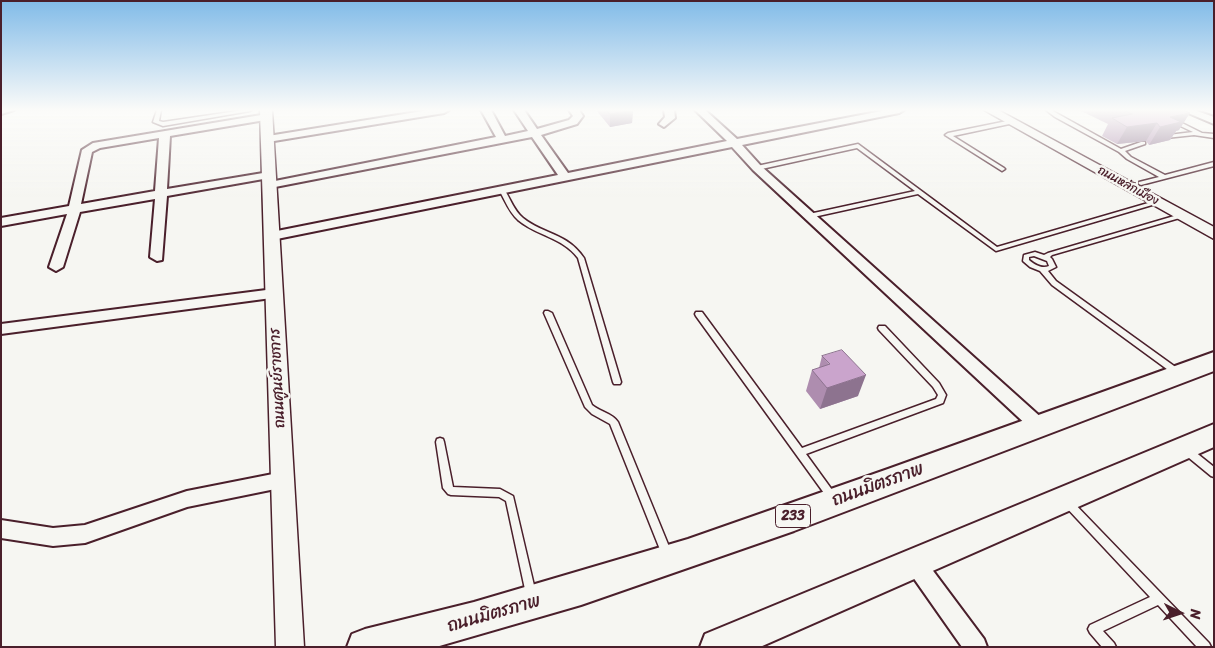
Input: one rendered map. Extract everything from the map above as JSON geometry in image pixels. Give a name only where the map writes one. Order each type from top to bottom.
[{"type":"main road","name":"ถนนมิตรภาพ","points":[[365,647],[433,631],[670,561],[1214,362]]},
{"type":"main road","points":[[720,647],[1064,499],[1199,445],[1214,435]]},
{"type":"street","points":[[56,267],[74,210],[87,150],[97,145],[126,140]]},
{"type":"street","points":[[157,257],[164,140]]},
{"type":"street","name":"ถนนศูนย์ราชการ","points":[[268,140],[290,647]]},
{"type":"street","points":[[1,222],[160,195],[269,180],[495,140]]},
{"type":"street","points":[[540,140],[565,177]]},
{"type":"street","points":[[732,140],[758,168],[809,216],[1038,425]]},
{"type":"street","points":[[272,236],[749,140]]},
{"type":"street","name":"ถนนหลักเมือง","points":[[1051,140],[1214,234]]},
{"type":"street","name":"ถนนหลักเมือง","points":[[1056,140],[1214,224]]},
{"type":"street","points":[[1,329],[274,294]]},
{"type":"street","points":[[1,529],[52,537],[85,534],[187,499],[283,480]]},
{"type":"street","points":[[915,563],[976,647]]},
{"type":"lane","points":[[955,140],[1002,169]]},
{"type":"lane","points":[[1101,140],[1164,177]]},
{"type":"lane","points":[[1121,151],[1143,143]]},
{"type":"lane","points":[[758,168],[858,146],[996,249],[1157,202]]},
{"type":"lane","points":[[1141,184],[1214,164]]},
{"type":"lane","points":[[502,190],[518,216],[524,222],[567,242],[575,248],[581,258],[617,382]]},
{"type":"lane","points":[[809,216],[919,192]]},
{"type":"lane","points":[[1046,257],[1050,254],[1181,216]]},
{"type":"lane","points":[[1043,270],[1053,267],[1052,262],[1046,257],[1030,254],[1025,259],[1030,265],[1043,270],[1054,283],[1179,374]]},
{"type":"lane","points":[[548,313],[589,407],[593,412],[609,417],[614,422],[670,561]]},
{"type":"lane","points":[[699,314],[835,501]]},
{"type":"lane","points":[[800,453],[940,401],[942,395],[936,385],[882,328]]},
{"type":"lane","points":[[440,442],[448,488],[451,491],[500,493],[510,499],[532,603]]},
{"type":"lane","points":[[1199,445],[1214,473]]},
{"type":"lane","points":[[1064,499],[1205,647]]},
{"type":"lane","points":[[1110,647],[1094,629],[1159,599]]},
{"type":"building","points":[[842,350],[866,375],[827,388],[812,370],[830,364],[822,356]]}]
